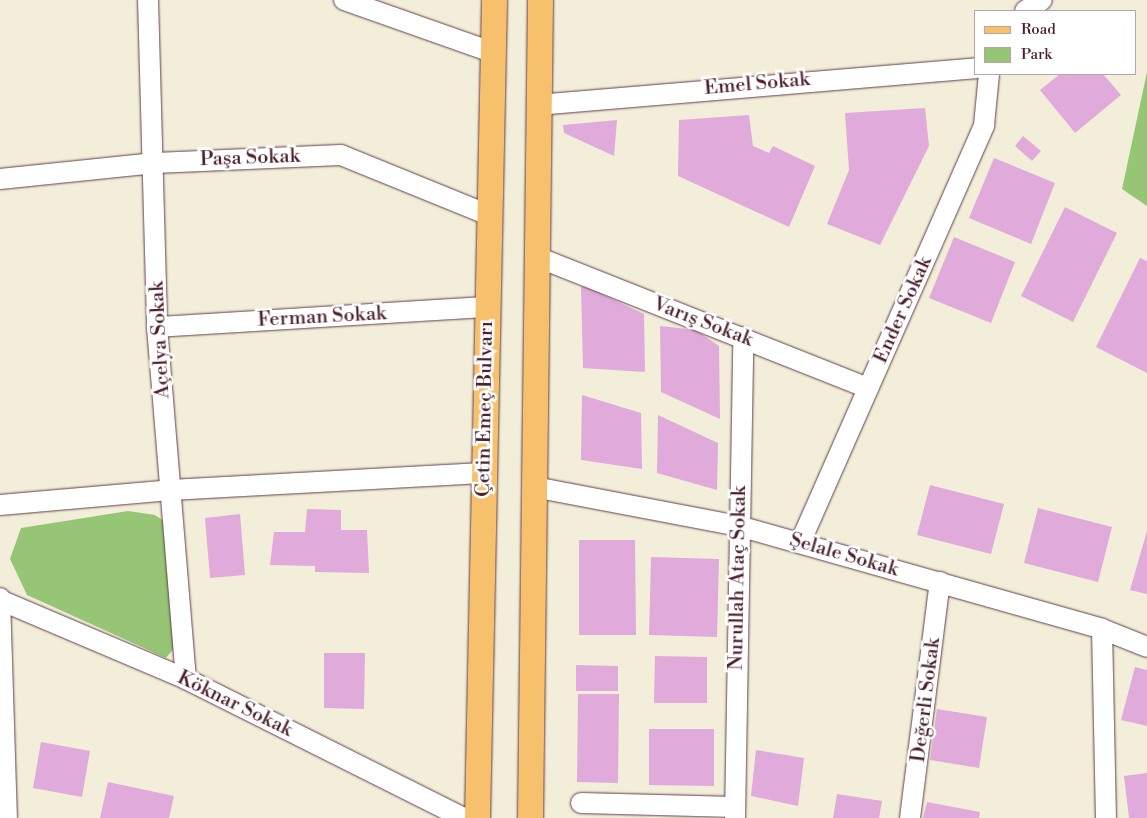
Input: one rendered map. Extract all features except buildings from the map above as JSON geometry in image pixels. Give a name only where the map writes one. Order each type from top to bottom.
[{"type":"main road","name":"Çetin Emeç Bulvarı","points":[[478,818],[483,473],[494,0]]},
{"type":"main road","points":[[530,818],[540,0]]},
{"type":"street","name":"Açelya Sokak","points":[[148,0],[155,163],[157,327],[186,679]]},
{"type":"street","points":[[344,0],[492,52]]},
{"type":"street","points":[[1027,10],[1042,0]]},
{"type":"street","name":"Emel Sokak","points":[[538,104],[974,68]]},
{"type":"street","name":"Ender Sokak","points":[[800,543],[984,125],[988,75]]},
{"type":"street","name":"Paşa Sokak","points":[[0,179],[155,163],[341,155],[489,215]]},
{"type":"street","name":"Varış Sokak","points":[[537,258],[868,388]]},
{"type":"street","name":"Ferman Sokak","points":[[157,327],[487,308]]},
{"type":"street","name":"Nurullah Ataç Sokak","points":[[735,812],[743,338]]},
{"type":"street","points":[[0,505],[170,490],[483,473]]},
{"type":"street","name":"Şelale Sokak","points":[[534,486],[739,526],[1102,629],[1147,647]]},
{"type":"street","name":"Değerli Sokak","points":[[910,818],[940,582]]},
{"type":"street","points":[[0,599],[9,817]]},
{"type":"street","name":"Köknar Sokak","points":[[0,599],[186,679],[464,818]]},
{"type":"street","points":[[1102,629],[1106,818]]},
{"type":"street","points":[[581,803],[735,812]]},
{"type":"green space","points":[[1147,72],[1147,206],[1122,189]]},
{"type":"green space","points":[[128,511],[155,515],[168,524],[179,642],[166,658],[27,595],[10,559],[21,528]]}]
